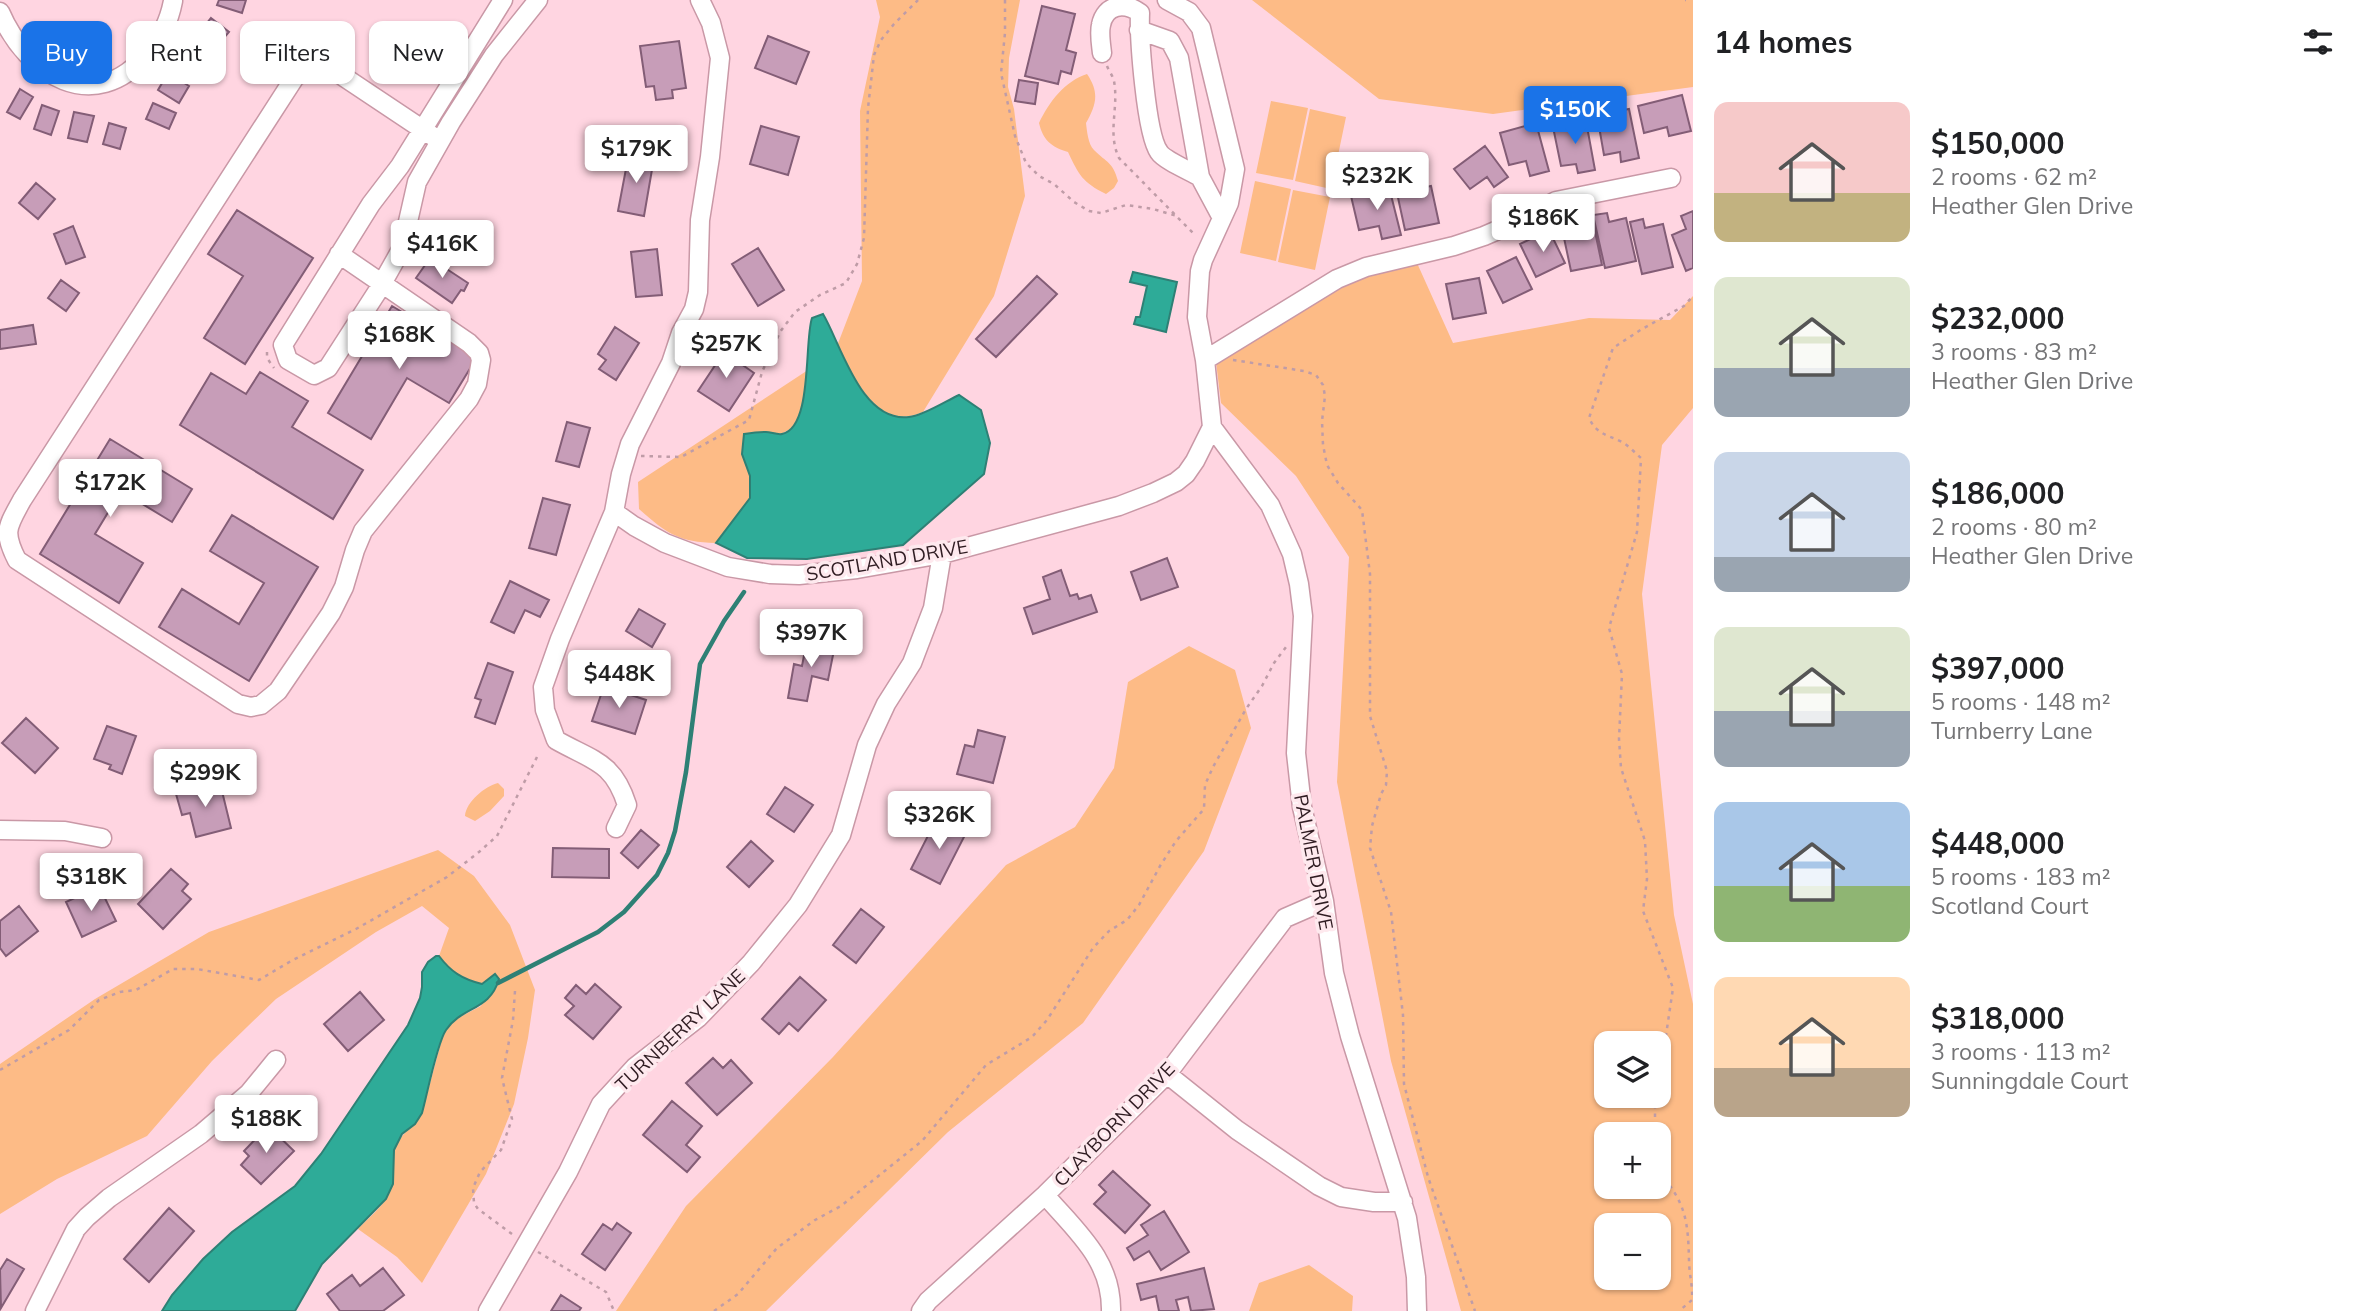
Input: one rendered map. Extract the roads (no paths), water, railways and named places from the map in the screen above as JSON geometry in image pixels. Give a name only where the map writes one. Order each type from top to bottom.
[{"type":"street","points":[[503,0],[423,130],[339,254],[283,345],[289,360],[314,374],[328,368],[382,284],[402,248],[417,182],[494,55],[538,0]]},
{"type":"street","points":[[616,828],[627,805],[621,786],[604,765],[556,740],[545,710],[543,687],[559,639],[614,512],[621,474],[635,433],[671,363],[681,334],[694,310],[698,292],[700,219],[710,157],[720,58],[711,23],[700,0]]},
{"type":"street","points":[[1167,0],[1189,12],[1201,28],[1235,169],[1229,203],[1200,271],[1197,317],[1209,358],[1212,427]]},
{"type":"street","points":[[0,12],[11,34],[44,70],[60,80],[77,85],[95,85],[113,82],[125,76],[142,61],[166,28],[173,1]]},
{"type":"street","points":[[1102,53],[1101,24],[1107,12],[1114,6],[1123,5],[1140,13],[1139,30],[1153,139],[1160,154],[1200,177]]},
{"type":"street","points":[[1139,30],[1170,41],[1179,58],[1200,177],[1222,218]]},
{"type":"street","points":[[339,254],[469,342],[479,353],[480,371],[469,399],[363,531],[344,587],[331,613],[270,699],[251,707],[238,704],[17,559],[9,544],[8,532],[22,500],[295,77],[306,70],[317,68],[341,75],[440,141]]},
{"type":"street","points":[[1209,358],[1337,279],[1366,267],[1484,236],[1556,201],[1671,178]]},
{"type":"street","name":"SCOTLAND DRIVE","points":[[614,512],[666,543],[728,567],[799,575],[858,569],[942,554],[1119,506],[1153,493],[1176,482],[1185,474],[1195,461],[1212,427]]},
{"type":"street","name":"PALMER DRIVE","points":[[1212,427],[1263,495],[1281,526],[1292,554],[1299,584],[1302,631],[1297,771],[1302,807],[1324,901],[1334,973],[1350,1036],[1403,1202],[1413,1255],[1417,1311]]},
{"type":"street","name":"TURNBERRY LANE","points":[[488,1311],[568,1172],[601,1104],[635,1067],[698,1018],[751,963],[797,905],[841,835],[867,745],[886,704],[912,663],[933,608],[942,554]]},
{"type":"street","points":[[0,830],[65,831],[102,838]]},
{"type":"street","name":"CLAYBORN DRIVE","points":[[921,1311],[928,1301],[1045,1195],[1167,1074],[1285,918],[1324,901]]},
{"type":"street","points":[[35,1311],[76,1229],[87,1217],[109,1198],[201,1134],[249,1093],[276,1060]]},
{"type":"street","points":[[1167,1074],[1237,1130],[1319,1186],[1341,1196],[1374,1202],[1403,1202]]},
{"type":"street","points":[[1045,1195],[1097,1254],[1111,1291],[1111,1311]]},
{"type":"waterway","points":[[498,983],[598,932],[624,912],[657,875],[675,831],[686,772],[700,664],[744,592]]}]
